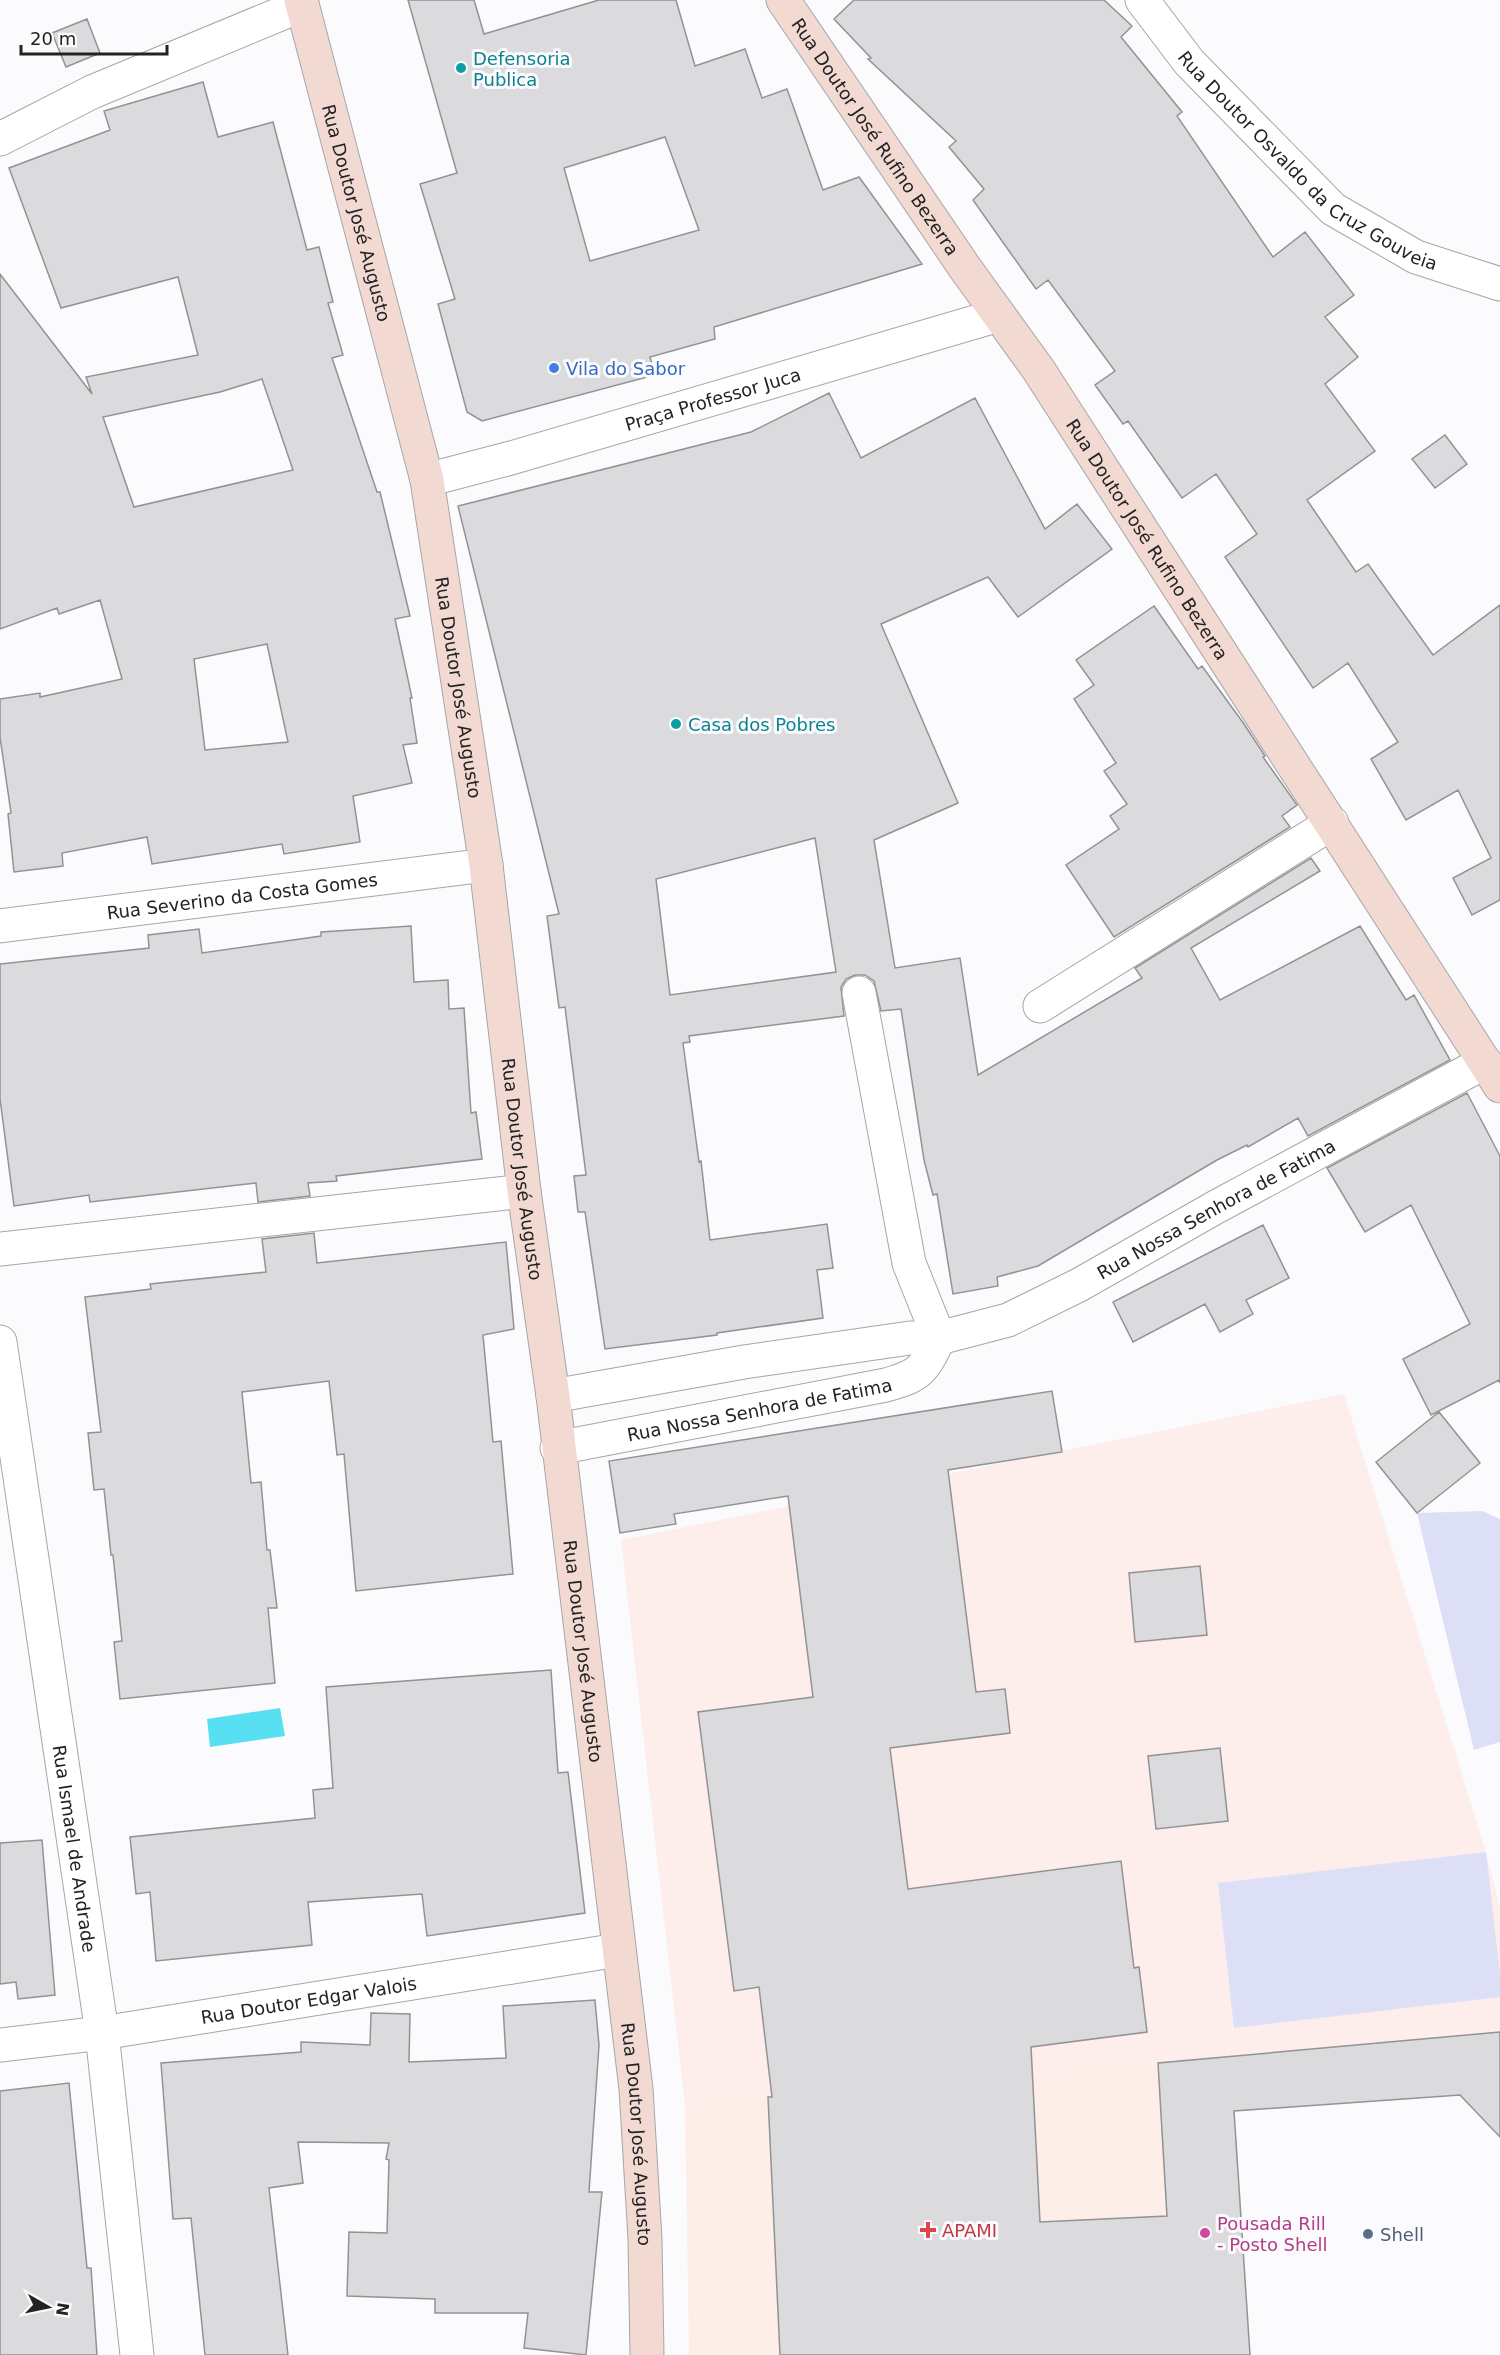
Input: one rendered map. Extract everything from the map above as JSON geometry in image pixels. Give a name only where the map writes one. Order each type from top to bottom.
[{"type":"main road","name":"Rua Doutor José Rufino Bezerra","points":[[783,0],[1038,369],[1492,1074]]},
{"type":"main road","name":"Rua Doutor José Augusto","points":[[302,2],[427,480],[486,864],[524,1191],[553,1396],[557,1448],[636,2089],[645,2239],[647,2355]]},
{"type":"street","name":"Rua Doutor Osvaldo da Cruz Gouveia","points":[[1142,0],[1189,62],[1333,209],[1416,257],[1500,284]]},
{"type":"street","points":[[0,139],[92,92],[302,2]]},
{"type":"street","name":"Praça Professor Juca","points":[[427,480],[511,458],[999,315]]},
{"type":"street","points":[[1040,1006],[1332,823]]},
{"type":"street","name":"Rua Severino da Costa Gomes","points":[[0,926],[486,864]]},
{"type":"street","points":[[859,993],[909,1263],[939,1338]]},
{"type":"street","name":"Rua Nossa Senhora de Fatima","points":[[553,1396],[744,1362],[910,1338],[939,1338],[1008,1320],[1079,1285],[1216,1207],[1492,1074]]},
{"type":"street","points":[[0,1249],[524,1191]]},
{"type":"street","name":"Rua Nossa Senhora de Fatima","points":[[557,1448],[886,1385],[912,1377],[925,1366],[939,1338]]},
{"type":"street","name":"Rua Ismael de Andrade","points":[[0,1342],[102,2033],[137,2355]]},
{"type":"street","name":"Rua Doutor Edgar Valois","points":[[0,2045],[102,2033],[618,1950]]},
{"type":"shaded area","points":[[1344,1394],[1486,1852],[1500,1907],[1500,2032],[685,2105],[621,1540]]},
{"type":"shaded area","points":[[1482,1511],[1500,1519],[1500,1742],[1474,1750],[1417,1513]]},
{"type":"shaded area","points":[[1486,1852],[1500,1974],[1500,1997],[1234,2028],[1218,1883]]},
{"type":"shaded area","name":"APAMI","points":[[1158,2063],[1176,2355],[689,2355],[685,2105]]},
{"type":"water","points":[[280,1708],[285,1736],[210,1747],[207,1719]]},
{"type":"building","points":[[408,0],[474,0],[484,34],[599,0],[676,0],[695,66],[745,49],[762,98],[787,89],[823,190],[859,177],[922,264],[714,327],[715,339],[650,357],[655,375],[482,421],[467,412],[438,304],[455,299],[420,184],[457,173]],"holes":[[[665,137],[699,230],[590,261],[564,168]]]},
{"type":"building","points":[[854,0],[1104,0],[1132,26],[1121,37],[1182,112],[1177,116],[1273,257],[1305,232],[1354,295],[1325,317],[1358,357],[1325,384],[1375,451],[1307,500],[1356,572],[1368,564],[1433,655],[1500,605],[1500,900],[1472,915],[1453,878],[1491,858],[1458,790],[1406,820],[1371,759],[1398,742],[1348,663],[1313,688],[1225,557],[1257,534],[1216,474],[1182,498],[1128,421],[1123,424],[1095,385],[1115,371],[1048,280],[1036,289],[973,200],[984,189],[949,147],[956,141],[868,59],[871,58],[834,19]]},
{"type":"building","points":[[87,19],[100,53],[66,67],[52,33]]},
{"type":"building","points":[[203,82],[218,137],[273,122],[307,250],[319,247],[333,302],[328,303],[343,355],[332,358],[377,492],[380,492],[410,616],[395,619],[412,698],[410,698],[417,743],[403,745],[412,783],[353,796],[360,842],[284,854],[282,844],[152,864],[147,837],[62,853],[63,866],[14,872],[8,814],[11,813],[0,737],[0,699],[40,693],[40,697],[122,679],[100,600],[59,614],[57,608],[0,629],[0,274],[92,394],[86,377],[198,355],[178,277],[61,308],[9,168],[110,130],[104,111]],"holes":[[[262,379],[293,470],[134,507],[103,417],[220,392]],[[267,644],[288,742],[205,750],[194,659]]]},
{"type":"building","points":[[829,393],[861,458],[975,398],[1045,529],[1077,504],[1112,549],[1018,617],[988,577],[881,624],[958,803],[874,840],[895,968],[960,958],[978,1075],[1142,978],[1135,968],[1311,858],[1320,871],[1191,948],[1220,1000],[1360,926],[1406,1000],[1414,995],[1450,1060],[1308,1136],[1298,1118],[1248,1147],[1247,1145],[1217,1160],[1038,1266],[997,1277],[998,1286],[953,1294],[937,1194],[933,1195],[924,1160],[901,1009],[881,1011],[874,981],[865,975],[855,975],[846,979],[841,987],[844,1016],[689,1036],[690,1042],[683,1043],[699,1162],[701,1161],[710,1240],[827,1224],[833,1268],[817,1270],[823,1318],[717,1333],[717,1335],[605,1349],[585,1212],[578,1212],[574,1176],[586,1175],[565,1007],[559,1008],[547,916],[559,914],[458,506],[751,432]],"holes":[[[815,838],[836,972],[670,995],[656,879]]]},
{"type":"building","points":[[1445,435],[1467,464],[1435,488],[1412,459]]},
{"type":"building","points":[[1154,606],[1198,669],[1202,666],[1244,724],[1265,756],[1263,757],[1297,805],[1282,816],[1290,827],[1114,937],[1066,865],[1119,829],[1110,816],[1127,804],[1104,771],[1116,763],[1074,699],[1094,685],[1076,660]]},
{"type":"building","points":[[411,926],[414,982],[448,980],[449,1009],[464,1008],[471,1113],[476,1112],[482,1159],[336,1176],[337,1181],[308,1183],[310,1196],[258,1202],[256,1183],[90,1202],[89,1195],[14,1206],[0,1099],[0,964],[149,948],[148,935],[199,929],[202,953],[321,936],[321,932]]},
{"type":"building","points":[[1467,1093],[1500,1156],[1500,1383],[1499,1380],[1431,1415],[1403,1359],[1470,1324],[1411,1205],[1365,1232],[1327,1168]]},
{"type":"building","points":[[1263,1225],[1289,1278],[1246,1300],[1253,1314],[1220,1332],[1205,1304],[1133,1342],[1113,1302]]},
{"type":"building","points":[[314,1233],[317,1263],[506,1242],[514,1329],[483,1335],[493,1442],[501,1441],[513,1574],[356,1591],[344,1454],[337,1455],[329,1381],[242,1392],[251,1483],[261,1482],[267,1550],[270,1550],[277,1608],[268,1608],[275,1683],[120,1699],[114,1642],[122,1641],[113,1555],[111,1555],[104,1489],[94,1490],[88,1433],[101,1432],[85,1297],[151,1289],[150,1284],[266,1272],[262,1239]]},
{"type":"building","points":[[1052,1391],[1062,1452],[948,1470],[976,1692],[1005,1689],[1010,1733],[890,1748],[908,1889],[1121,1861],[1134,1968],[1139,1967],[1147,2032],[1031,2047],[1040,2222],[1167,2216],[1158,2063],[1500,2032],[1500,2137],[1460,2095],[1234,2111],[1250,2355],[780,2355],[768,2097],[772,2097],[759,1987],[734,1991],[698,1712],[813,1697],[788,1496],[674,1514],[676,1524],[620,1533],[609,1461]]},
{"type":"building","points":[[1439,1412],[1480,1463],[1417,1513],[1376,1462]]},
{"type":"building","points":[[1200,1566],[1207,1635],[1135,1642],[1129,1573]]},
{"type":"building","points":[[551,1670],[558,1773],[568,1772],[585,1913],[427,1936],[422,1894],[308,1902],[312,1945],[156,1961],[150,1892],[136,1894],[130,1837],[315,1818],[313,1790],[333,1788],[326,1687]]},
{"type":"building","points":[[1220,1748],[1228,1821],[1156,1829],[1148,1756]]},
{"type":"building","points":[[42,1840],[55,1995],[18,1999],[16,1982],[0,1984],[0,1843]]},
{"type":"building","points":[[595,2000],[599,2045],[589,2192],[602,2192],[586,2355],[524,2348],[528,2313],[435,2313],[435,2299],[347,2296],[349,2232],[387,2233],[389,2160],[386,2159],[389,2143],[298,2142],[303,2183],[269,2188],[288,2355],[205,2355],[191,2218],[173,2219],[161,2063],[301,2052],[301,2042],[370,2045],[371,2013],[410,2014],[409,2062],[506,2058],[503,2006]]},
{"type":"building","points":[[69,2083],[87,2268],[91,2268],[97,2355],[0,2355],[0,2091]]},
{"type":"place","name":"Defensoria Publica","points":[[461,68]]},
{"type":"place","name":"Vila do Sabor","points":[[554,368]]},
{"type":"place","name":"Casa dos Pobres","points":[[676,724]]},
{"type":"place","name":"APAMI","points":[[928,2230]]},
{"type":"place","name":"Pousada Rill - Posto Shell","points":[[1205,2233]]},
{"type":"place","name":"Shell","points":[[1368,2234]]}]
